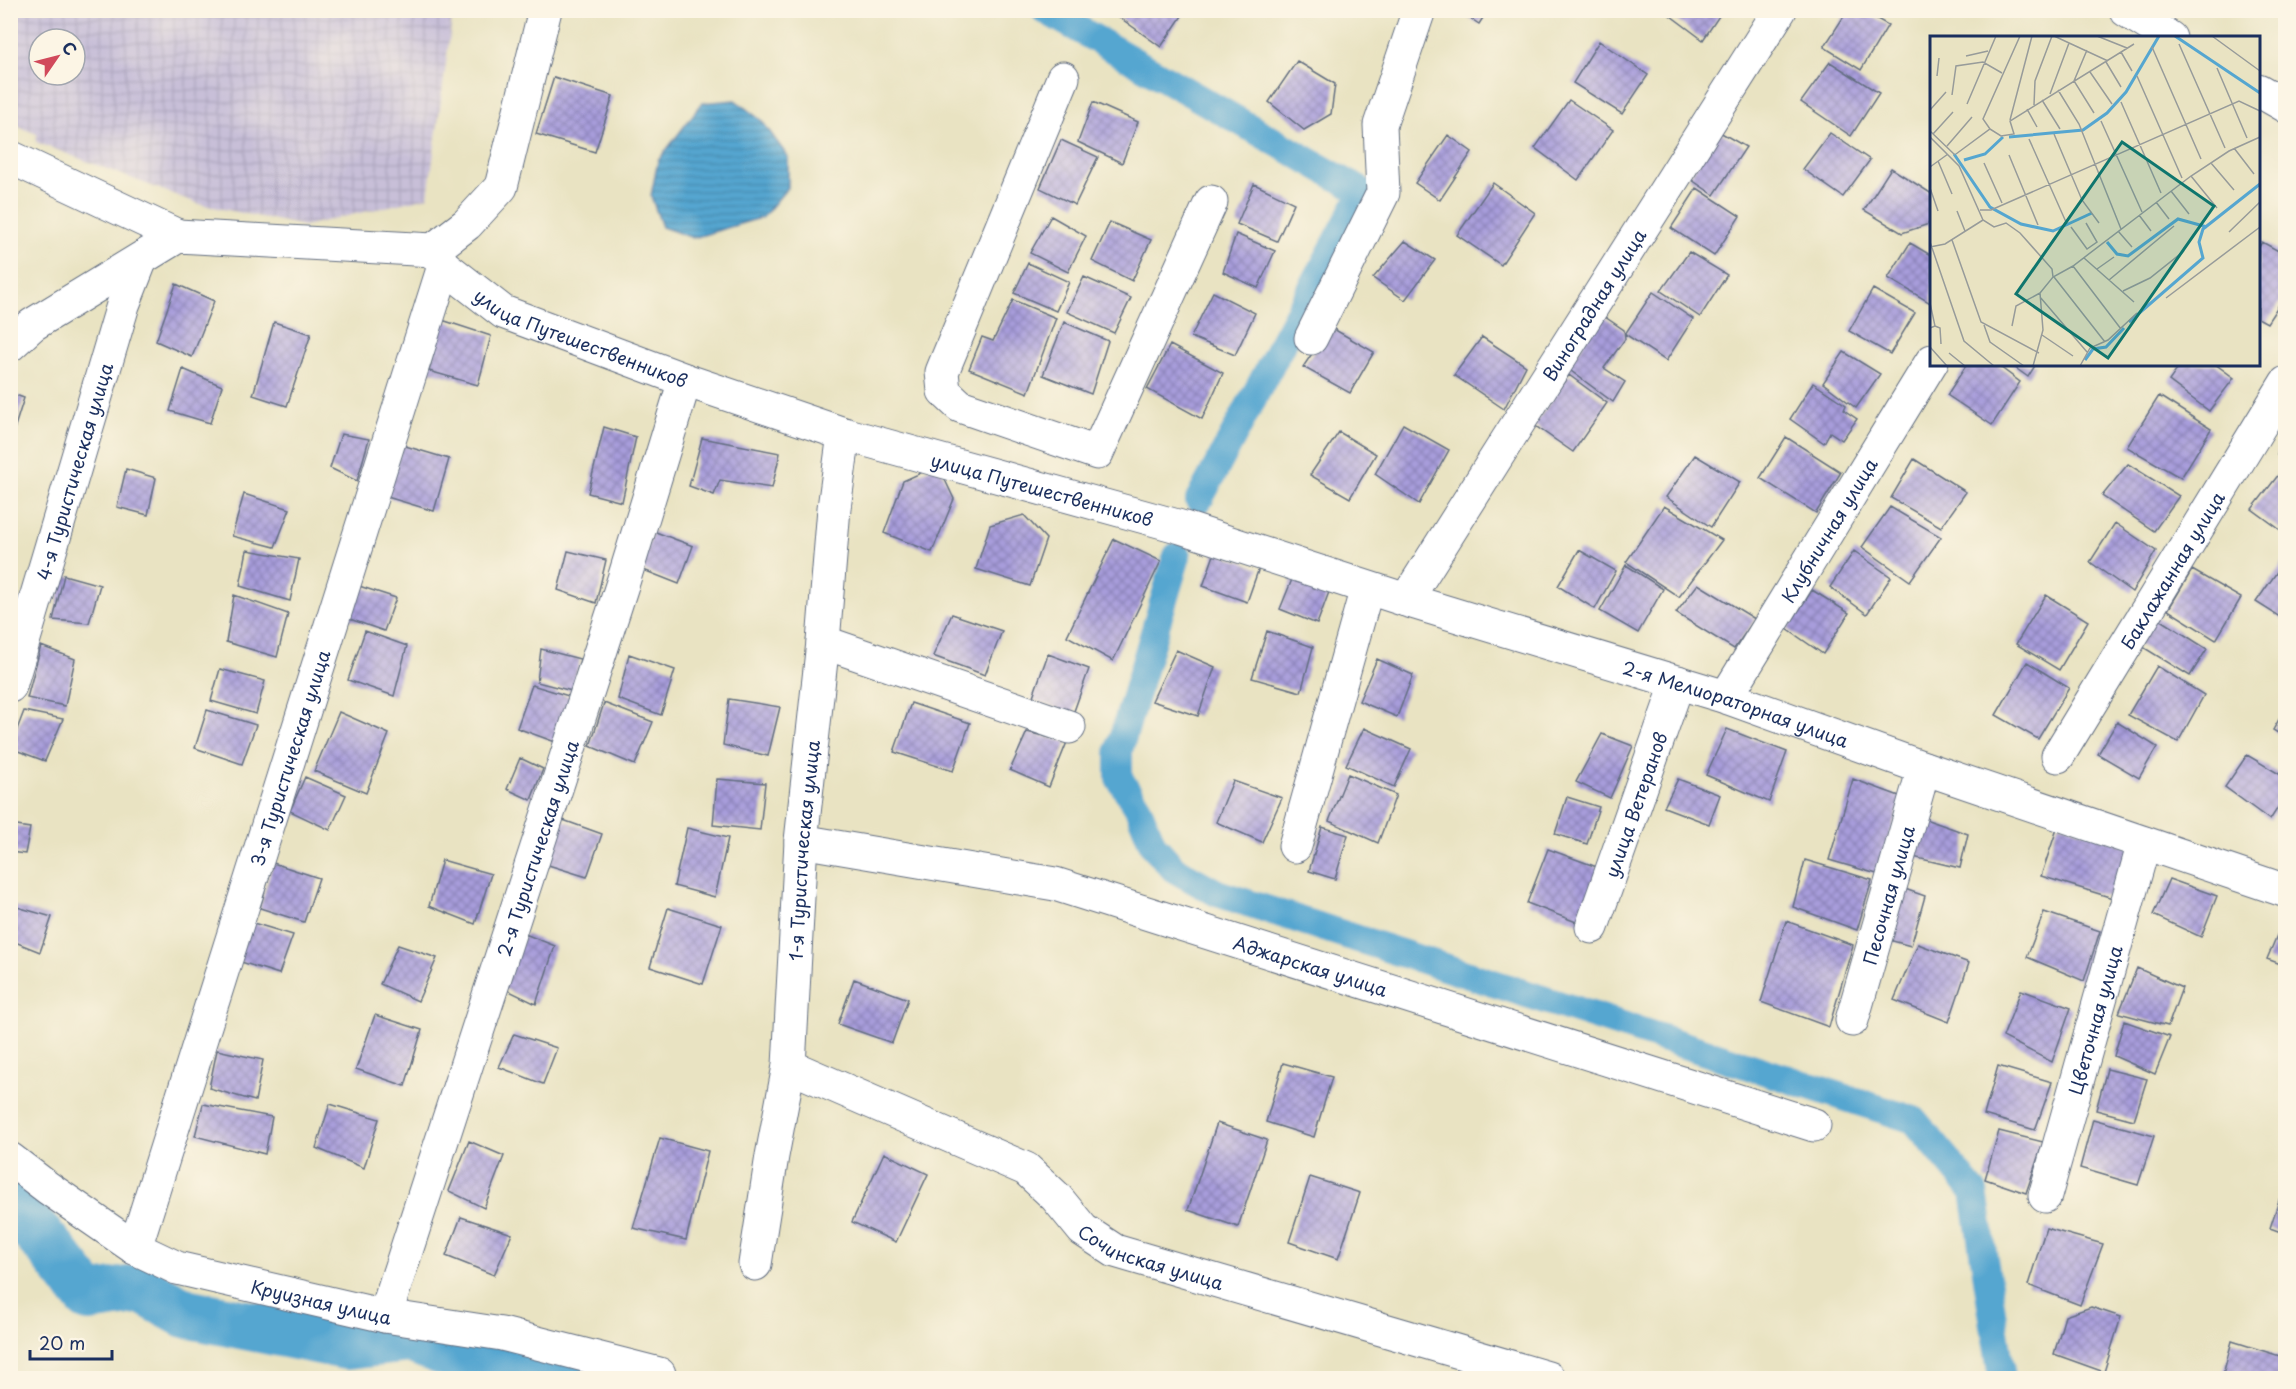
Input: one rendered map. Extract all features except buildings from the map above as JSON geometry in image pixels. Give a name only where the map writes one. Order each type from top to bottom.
[{"type":"street","points":[[10,157],[178,236],[438,258],[501,187],[545,10]]},
{"type":"street","points":[[1311,338],[1383,193],[1380,125],[1419,10]]},
{"type":"street","name":"Виноградная улица","points":[[1406,600],[1780,10]]},
{"type":"street","points":[[2135,20],[2166,36]]},
{"type":"street","points":[[1063,78],[942,372],[944,391],[960,406],[1097,453]]},
{"type":"street","points":[[2260,91],[2286,106]]},
{"type":"street","points":[[1079,499],[1097,453],[1211,202]]},
{"type":"street","points":[[10,345],[32,325],[178,236]]},
{"type":"street","name":"улица Путешественников","points":[[438,258],[503,312],[685,380],[844,434],[1181,527]]},
{"type":"street","name":"3-я Туристическая улица","points":[[135,1248],[438,258]]},
{"type":"street","name":"4-я Туристическая улица","points":[[10,686],[123,305],[141,259]]},
{"type":"street","name":"Клубничная улица","points":[[1726,697],[1930,364]]},
{"type":"street","name":"2-я Туристическая улица","points":[[385,1316],[624,579],[685,380]]},
{"type":"street","name":"Баклажанная улица","points":[[2058,756],[2286,383]]},
{"type":"street","name":"1-я Туристическая улица","points":[[755,1264],[789,1066],[801,841],[823,642],[834,508],[844,434]]},
{"type":"street","name":"2-я Мелиораторная улица","points":[[1181,527],[1366,588],[1726,697],[1924,768],[2286,891]]},
{"type":"street","points":[[1295,846],[1366,588]]},
{"type":"street","points":[[823,642],[1069,727]]},
{"type":"street","name":"улица Ветеранов","points":[[1592,927],[1678,682]]},
{"type":"street","name":"Песочная улица","points":[[1851,1020],[1924,768]]},
{"type":"street","name":"Аджарская улица","points":[[801,841],[1055,884],[1814,1125]]},
{"type":"street","name":"Цветочная улица","points":[[2045,1196],[2144,843]]},
{"type":"street","name":"Сочинская улица","points":[[789,1066],[1026,1169],[1056,1197],[1083,1230],[1115,1251],[1548,1378]]},
{"type":"street","name":"Круизная улица","points":[[10,1159],[135,1248],[177,1268],[385,1316],[502,1334],[659,1374]]},
{"type":"shaded area","points":[[10,11],[453,11],[428,197],[304,226],[199,204],[36,142],[37,134],[11,124]]},
{"type":"water","points":[[735,100],[762,121],[788,157],[788,187],[763,217],[693,238],[662,227],[651,196],[658,161],[702,103]]},
{"type":"waterway","points":[[1045,10],[1363,192],[1199,500]]},
{"type":"waterway","points":[[1177,556],[1119,750],[1119,778],[1138,808],[1153,845],[1174,869],[1217,893],[1914,1120],[1974,1192],[2002,1378]]},
{"type":"waterway","points":[[10,1204],[51,1249],[89,1297],[142,1289],[185,1313],[346,1345],[410,1338],[455,1355],[503,1354],[564,1378]]}]
